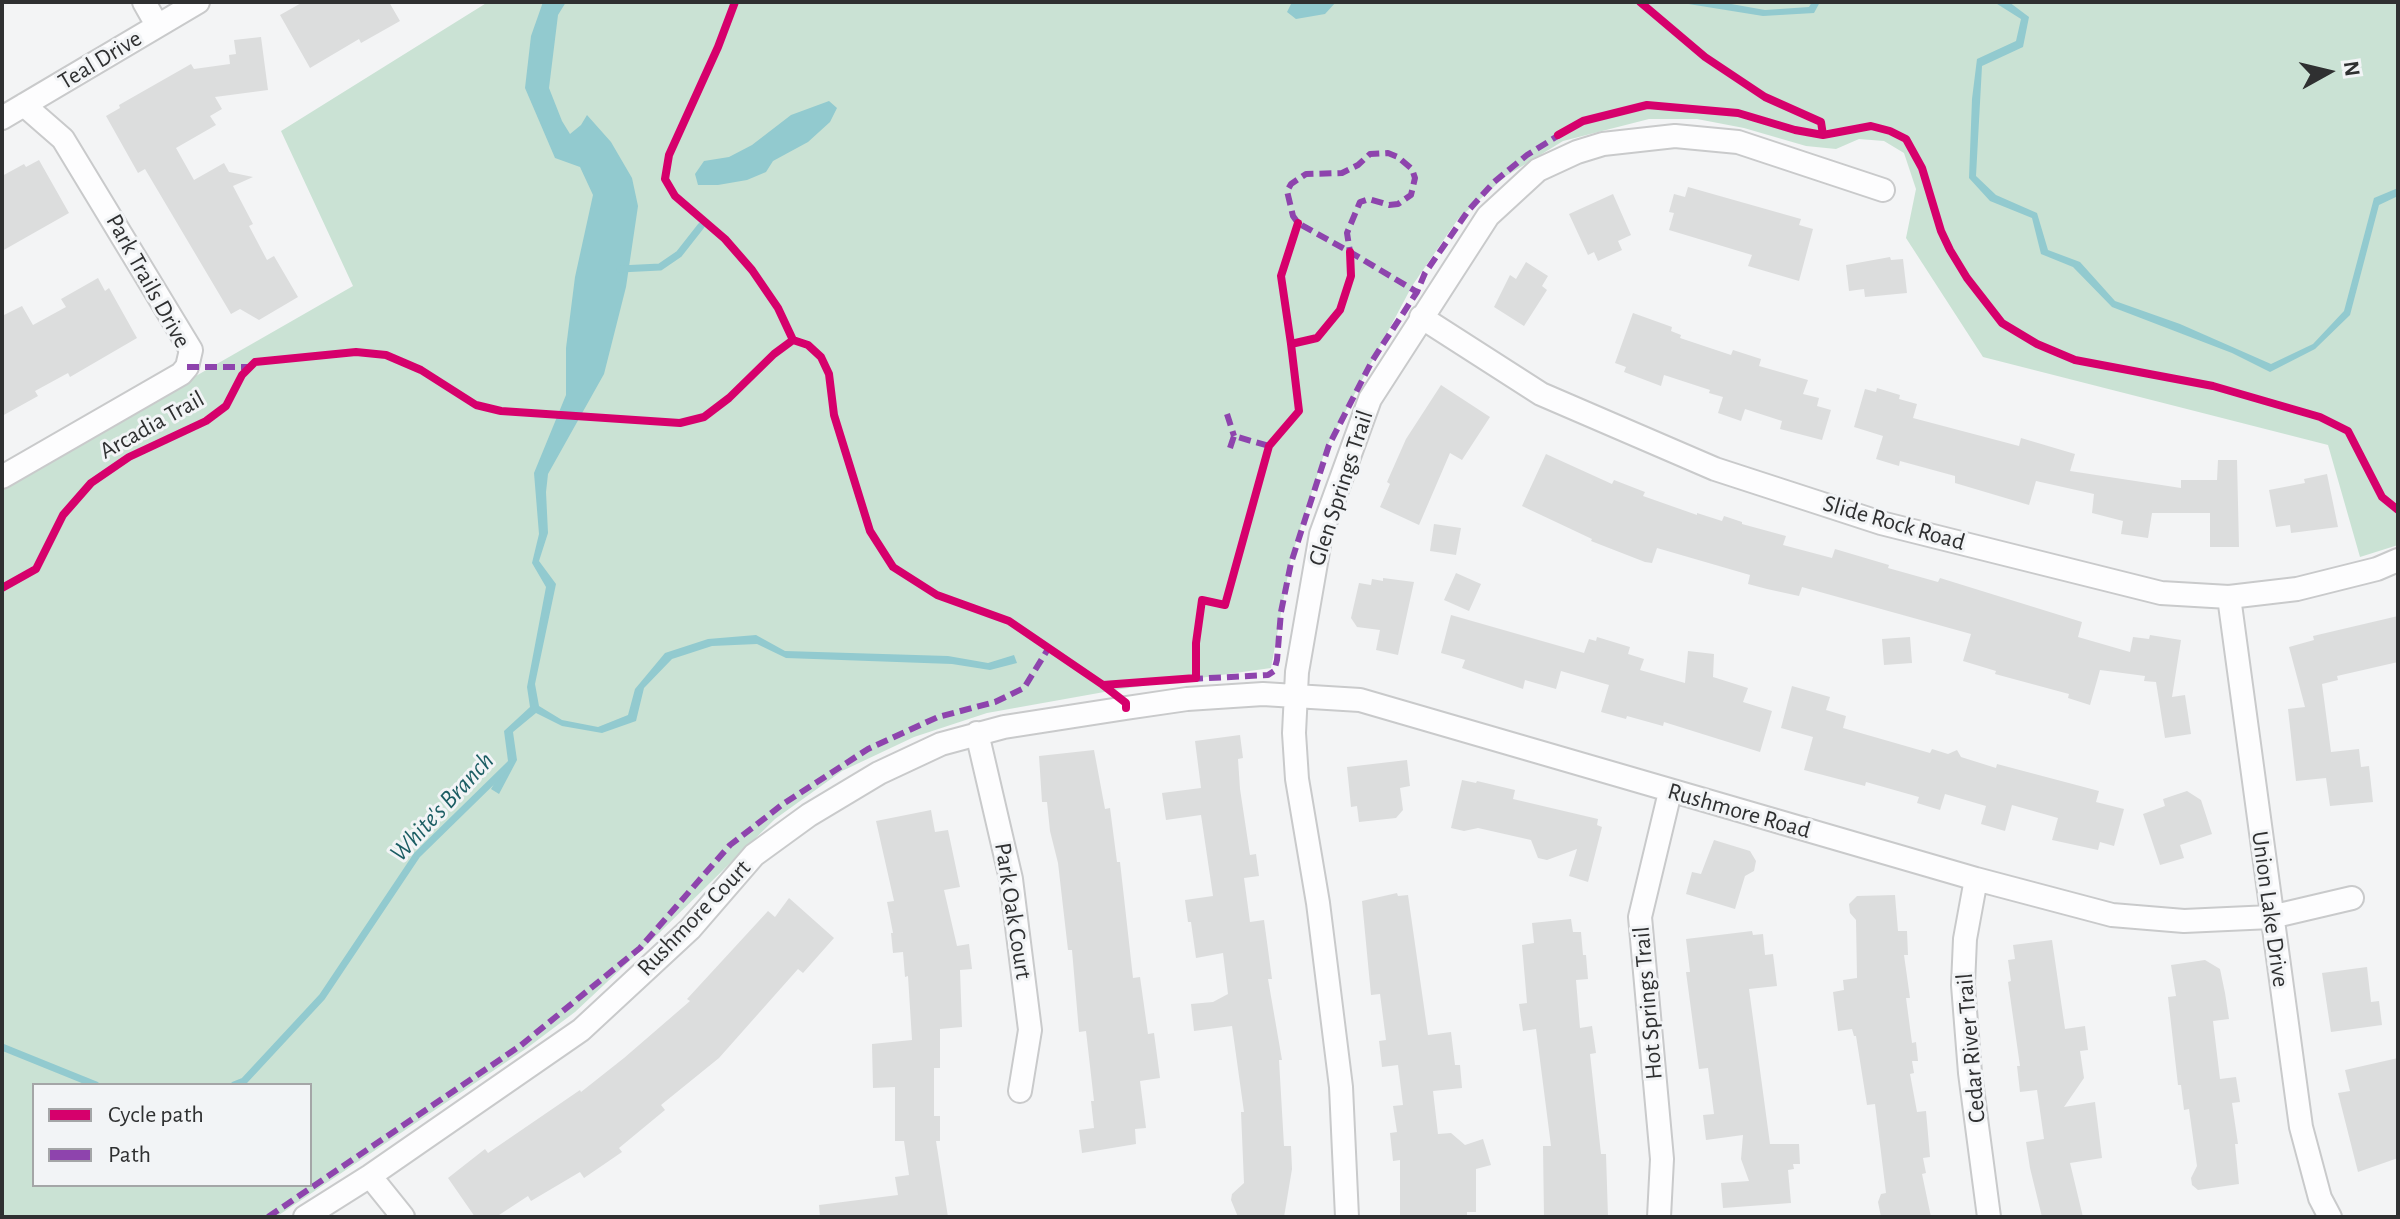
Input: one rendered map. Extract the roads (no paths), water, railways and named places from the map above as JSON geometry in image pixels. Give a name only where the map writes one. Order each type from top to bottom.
[{"type":"street","points":[[144,2],[157,25]]},
{"type":"street","name":"Teal Drive","points":[[2,118],[198,2]]},
{"type":"street","name":"Park Trails Drive","points":[[2,477],[181,374],[187,367],[191,350],[63,139],[24,105]]},
{"type":"street","name":"Glen Springs Trail","points":[[1347,1217],[1341,1087],[1318,903],[1297,779],[1294,733],[1313,570],[1321,534],[1370,399],[1488,216],[1538,170],[1603,144],[1675,136],[1738,142],[1883,190]]},
{"type":"street","name":"Slide Rock Road","points":[[1421,317],[1541,394],[1715,469],[1881,523],[2161,593],[2229,597],[2297,589],[2377,569],[2398,560]]},
{"type":"street","name":"Union Lake Drive","points":[[2229,597],[2301,1127],[2320,1198],[2330,1217]]},
{"type":"street","name":"Rushmore Road","points":[[1126,708],[1187,699],[1263,694],[1360,700],[1670,792],[2112,915],[2184,921],[2271,917],[2352,898]]},
{"type":"street","name":"Rushmore Court","points":[[305,1217],[370,1176],[581,1030],[690,929],[754,855],[798,823],[879,773],[941,744],[977,733],[1126,708]]},
{"type":"street","name":"Park Oak Court","points":[[977,733],[1011,879],[1030,1030],[1020,1091]]},
{"type":"street","name":"Hot Springs Trail","points":[[1659,1217],[1662,1159],[1640,917],[1670,792]]},
{"type":"street","name":"Cedar River Trail","points":[[1976,879],[1965,939],[1963,985],[1970,1073],[1989,1217]]},
{"type":"street","points":[[370,1176],[403,1217]]},
{"type":"water","points":[[543,2],[566,2],[558,15],[549,88],[562,121],[570,134],[587,115],[611,142],[632,178],[638,206],[626,287],[604,374],[548,474],[548,533],[539,561],[556,584],[535,684],[539,706],[562,720],[598,727],[628,715],[635,689],[665,653],[708,639],[756,635],[785,651],[948,656],[988,663],[1014,655],[1017,663],[990,670],[952,664],[786,658],[757,644],[712,646],[672,659],[644,688],[636,721],[602,733],[562,726],[536,713],[513,732],[517,760],[499,794],[491,789],[508,761],[504,731],[530,707],[527,687],[546,587],[532,563],[539,534],[534,473],[566,395],[566,348],[575,277],[593,195],[580,167],[555,158],[525,88],[531,36]]},
{"type":"water","points":[[1292,2],[1336,2],[1325,14],[1296,19],[1287,12]]},
{"type":"water","points":[[1676,2],[1720,2],[1765,10],[1809,7],[1812,2],[1820,2],[1814,13],[1763,16]]},
{"type":"water","points":[[1994,2],[2009,2],[2029,17],[2023,47],[1982,66],[1976,176],[1996,195],[2037,213],[2048,250],[2080,262],[2115,301],[2180,324],[2271,364],[2313,344],[2344,311],[2374,198],[2398,188],[2398,196],[2379,205],[2350,315],[2315,349],[2270,372],[2232,353],[2112,307],[2073,267],[2041,254],[2032,218],[1990,201],[1969,178],[1977,59],[2016,41],[2021,19]]},
{"type":"water","points":[[829,101],[837,108],[830,122],[808,142],[773,161],[766,172],[747,180],[698,185],[695,174],[704,161],[729,157],[752,145],[791,115]]},
{"type":"waterway","points":[[620,269],[660,267],[679,254],[701,226]]},
{"type":"waterway","name":"White's Branch","points":[[239,1083],[322,997],[417,855],[509,765]]},
{"type":"waterway","name":"White's Branch","points":[[2,1047],[91,1083]]}]
